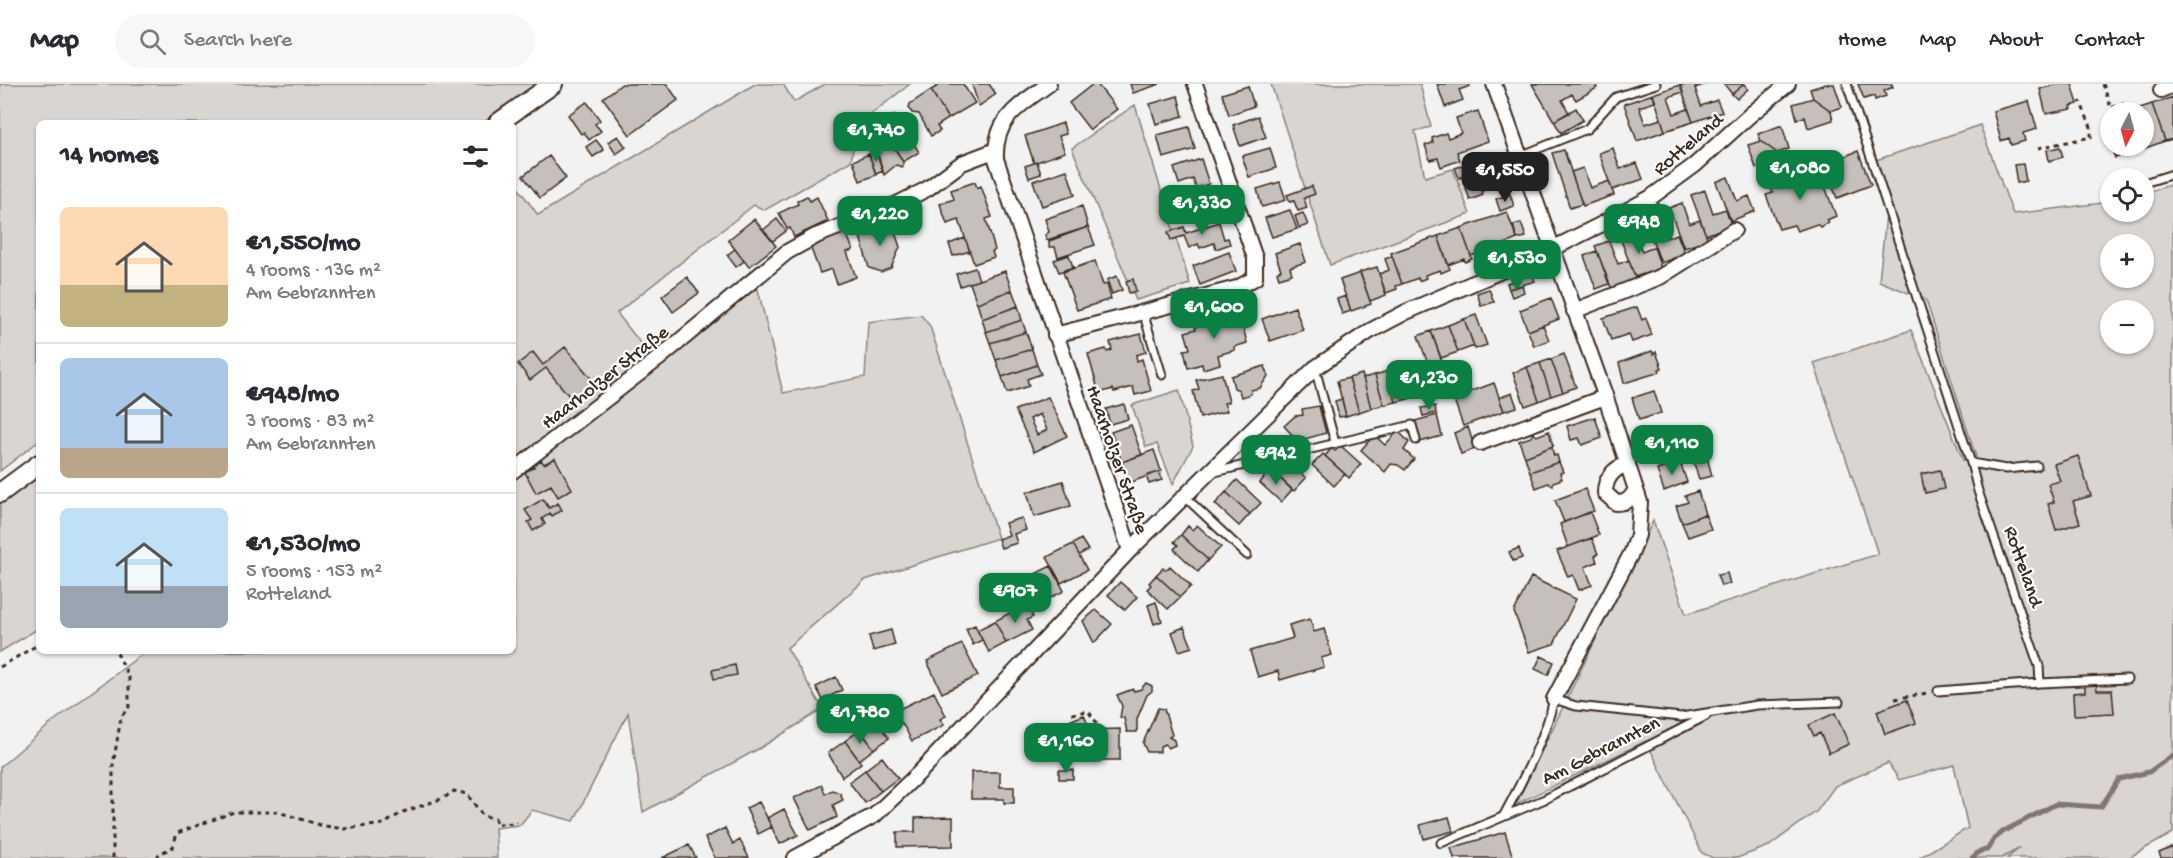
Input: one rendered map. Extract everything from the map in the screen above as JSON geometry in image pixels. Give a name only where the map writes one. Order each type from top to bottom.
[{"type":"street","points":[[502,120],[553,84]]},
{"type":"street","points":[[996,150],[997,137],[1008,116],[1049,84]]},
{"type":"street","points":[[1055,335],[1237,288],[1255,278],[1255,258],[1195,84]]},
{"type":"street","name":"Am Gebrannten","points":[[1494,84],[1640,502],[1638,535],[1635,543],[1554,699]]},
{"type":"street","name":"Rotteland","points":[[1130,550],[1315,368],[1370,331],[1406,312],[1552,249],[1650,198],[1695,165],[1788,84]]},
{"type":"street","name":"Haarholzer Straße","points":[[516,469],[658,359],[787,252],[816,236],[897,204],[927,189],[962,162],[996,150],[999,168],[1130,550],[920,772],[875,815],[795,858]]},
{"type":"street","points":[[1574,310],[1660,278],[1734,230]]},
{"type":"street","points":[[1480,442],[1605,397]]},
{"type":"street","points":[[1628,464],[1619,467],[1607,479],[1605,493],[1616,503],[1623,503],[1630,499],[1636,490]]},
{"type":"street","points":[[0,493],[36,466]]},
{"type":"lane","points":[[1520,156],[1587,129],[1616,97],[1656,84]]},
{"type":"lane","name":"Rotteland","points":[[1847,84],[1971,463],[1978,491],[2038,666],[2040,683]]},
{"type":"lane","points":[[2154,180],[2173,174]]},
{"type":"lane","points":[[1143,312],[1162,375]]},
{"type":"lane","points":[[1315,368],[1334,440]]},
{"type":"lane","points":[[1205,475],[1412,425],[1416,440]]},
{"type":"lane","points":[[1971,463],[2006,469],[2037,466]]},
{"type":"lane","points":[[1184,496],[1247,555]]},
{"type":"lane","points":[[1938,691],[2040,683],[2127,680]]},
{"type":"lane","name":"Am Gebrannten","points":[[1504,815],[1522,781],[1551,713],[1554,699],[1576,706],[1665,716],[1688,716],[1757,705],[1839,702]]},
{"type":"lane","name":"Am Gebrannten","points":[[1441,843],[1545,799],[1712,713]]},
{"type":"path","points":[[2103,84],[2109,102]]},
{"type":"path","points":[[2038,148],[2091,137],[2091,127],[2080,101]]},
{"type":"path","points":[[0,667],[36,646]]},
{"type":"path","points":[[113,858],[113,765],[121,717],[129,707],[129,677],[118,654]]},
{"type":"path","points":[[1895,699],[1938,691]]},
{"type":"path","points":[[1071,714],[1088,711],[1100,727]]},
{"type":"path","points":[[157,858],[159,854],[173,847],[177,833],[234,812],[278,812],[320,825],[344,829],[384,824],[403,812],[444,798],[454,791],[467,794],[483,816],[495,818],[496,824],[517,823]]},
{"type":"shaded area","points":[[0,84],[544,84],[488,120],[36,120],[36,443],[0,471]]},
{"type":"shaded area","points":[[755,84],[783,84],[794,102],[825,84],[910,84],[857,125],[851,161],[765,210],[754,205],[617,313],[652,358],[757,285],[783,393],[865,377],[868,322],[921,315],[930,326],[998,538],[865,580],[787,648],[823,709],[760,748],[643,812],[628,713],[574,821],[532,810],[520,825],[495,828],[497,858],[0,858],[0,767],[55,720],[142,654],[516,654],[516,185],[538,215]]},
{"type":"shaded area","points":[[1271,84],[1420,84],[1431,127],[1415,131],[1425,177],[1453,169],[1470,214],[1330,265]]},
{"type":"shaded area","points":[[1135,105],[1190,284],[1136,300],[1072,148]]},
{"type":"shaded area","points":[[1980,125],[2013,214],[2100,203],[2100,222],[2154,222],[2154,190],[2173,184],[2173,833],[2128,858],[2007,858],[2020,848],[2002,858],[1919,858],[1968,828],[1954,765],[1899,780],[1888,763],[1835,786],[1817,811],[1769,846],[1737,858],[1713,858],[1702,853],[1646,741],[1516,804],[1653,521],[1686,614],[1878,554],[1814,363],[1911,330],[1963,460],[1976,457],[1926,300],[1879,281],[1888,196],[1876,160]]},
{"type":"shaded area","points":[[1179,390],[1193,446],[1173,484],[1157,444],[1146,447],[1132,405]]},
{"type":"shaded area","points":[[36,475],[36,630],[0,652],[0,503]]},
{"type":"building","points":[[622,84],[667,84],[678,100],[630,135],[603,98]]},
{"type":"building","points":[[941,84],[963,84],[975,103],[948,119],[931,90]]},
{"type":"building","points":[[989,84],[996,94],[979,106],[972,85]]},
{"type":"building","points":[[1093,84],[1097,84],[1117,109],[1090,130],[1069,103]]},
{"type":"building","points":[[1130,84],[1160,84],[1133,93]]},
{"type":"building","points":[[1437,84],[1469,84],[1470,86],[1459,90],[1463,100],[1445,107]]},
{"type":"building","points":[[1532,84],[1595,84],[1597,88],[1576,100],[1572,94],[1562,100],[1569,113],[1554,121]]},
{"type":"building","points":[[1706,84],[1695,88],[1701,106],[1717,100],[1722,112],[1693,122],[1680,85]]},
{"type":"building","points":[[1724,84],[1744,84],[1732,94]]},
{"type":"building","points":[[1744,84],[1748,89],[1737,99],[1732,94]]},
{"type":"building","points":[[1834,84],[1842,107],[1831,111],[1813,98],[1810,89]]},
{"type":"building","points":[[1858,84],[1892,84],[1893,87],[1884,91],[1886,96],[1875,100],[1874,96],[1864,99]]},
{"type":"building","points":[[2058,84],[2072,84],[2078,104],[2071,106],[2072,109],[2046,114],[2040,89]]},
{"type":"building","points":[[1680,85],[1683,92],[1668,97],[1674,114],[1688,109],[1693,122],[1665,131],[1653,94]]},
{"type":"building","points":[[1248,86],[1254,106],[1229,115],[1222,94]]},
{"type":"building","points":[[931,90],[948,119],[937,126],[940,131],[931,136],[919,114],[912,113],[909,108],[910,104]]},
{"type":"building","points":[[1653,94],[1655,102],[1639,107],[1645,124],[1661,119],[1665,131],[1637,141],[1624,104]]},
{"type":"building","points":[[1178,96],[1183,116],[1156,124],[1150,104]]},
{"type":"building","points":[[2173,97],[2173,139],[2165,141],[2154,103]]},
{"type":"building","points":[[1813,98],[1831,111],[1833,120],[1808,128],[1805,117],[1797,119],[1793,104]]},
{"type":"building","points":[[2029,101],[2037,129],[2023,133],[2025,141],[2011,145],[2009,138],[2001,141],[1993,111]]},
{"type":"building","points":[[587,102],[600,120],[595,124],[601,131],[589,140],[584,132],[581,134],[568,115]]},
{"type":"building","points":[[1576,108],[1583,120],[1561,133],[1554,121]]},
{"type":"building","points":[[2154,110],[2165,141],[2154,145]]},
{"type":"building","points":[[1478,111],[1488,141],[1457,152],[1460,160],[1441,167],[1438,158],[1430,160],[1425,145],[1433,143],[1432,138],[1446,133],[1448,138],[1461,133],[1456,118]]},
{"type":"building","points":[[896,115],[911,135],[919,152],[903,162],[879,121]]},
{"type":"building","points":[[1258,116],[1266,137],[1240,146],[1233,125]]},
{"type":"building","points":[[876,123],[881,126],[903,162],[903,167],[896,165],[884,175],[870,133],[871,126]]},
{"type":"building","points":[[1063,123],[1066,134],[1059,136],[1065,152],[1034,163],[1025,136]]},
{"type":"building","points":[[1782,125],[1789,149],[1777,153],[1761,141],[1758,134]]},
{"type":"building","points":[[1189,127],[1195,149],[1163,158],[1157,135]]},
{"type":"building","points":[[618,136],[626,147],[616,154],[608,142]]},
{"type":"building","points":[[596,140],[604,150],[593,157],[586,147]]},
{"type":"building","points":[[1761,141],[1777,153],[1780,160],[1756,168],[1748,145]]},
{"type":"building","points":[[2060,147],[2063,157],[2049,161],[2047,150]]},
{"type":"building","points":[[1270,148],[1276,168],[1249,177],[1242,156]]},
{"type":"building","points":[[1613,148],[1620,169],[1637,163],[1643,179],[1612,190],[1599,153]]},
{"type":"building","points":[[1564,150],[1582,204],[1570,208],[1552,153]]},
{"type":"building","points":[[1858,151],[1871,185],[1837,198],[1824,164]]},
{"type":"building","points":[[877,152],[883,171],[876,174],[869,154]]},
{"type":"building","points":[[869,154],[876,175],[860,181],[853,161]]},
{"type":"building","points":[[549,156],[566,178],[540,198],[523,176]]},
{"type":"building","points":[[1201,159],[1209,184],[1196,188],[1193,179],[1179,184],[1174,168]]},
{"type":"building","points":[[1496,160],[1502,176],[1499,177],[1501,184],[1482,191],[1483,195],[1470,200],[1462,177],[1459,178],[1455,168],[1471,163],[1473,168]]},
{"type":"building","points":[[1037,162],[1041,174],[1029,178],[1025,166]]},
{"type":"building","points":[[2023,164],[2026,181],[2017,183],[2014,165]]},
{"type":"building","points":[[1583,168],[1590,188],[1609,181],[1614,195],[1583,206],[1571,172]]},
{"type":"building","points":[[1818,168],[1836,216],[1827,220],[1829,222],[1820,227],[1817,224],[1797,231],[1794,225],[1779,229],[1766,195],[1773,193],[1769,185],[1775,183],[1773,176],[1786,173],[1790,178]]},
{"type":"building","points":[[1067,170],[1075,195],[1042,206],[1033,181]]},
{"type":"building","points":[[1728,177],[1737,201],[1749,196],[1755,211],[1731,221],[1716,182]]},
{"type":"building","points":[[975,182],[977,188],[981,186],[992,217],[986,219],[995,250],[992,252],[994,257],[974,264],[959,220],[947,224],[940,204],[954,199],[951,190]]},
{"type":"building","points":[[1280,182],[1286,200],[1262,207],[1257,189]]},
{"type":"building","points":[[1312,186],[1315,194],[1304,198],[1307,208],[1298,211],[1294,201],[1290,202],[1287,195]]},
{"type":"building","points":[[1211,188],[1219,213],[1206,218],[1204,211],[1176,220],[1170,202]]},
{"type":"building","points":[[1705,190],[1713,213],[1726,209],[1731,225],[1706,235],[1691,195]]},
{"type":"building","points":[[1510,194],[1514,206],[1500,211],[1496,199]]},
{"type":"building","points":[[807,196],[810,201],[817,197],[828,221],[794,237],[779,213],[798,204],[797,201]]},
{"type":"building","points":[[1682,203],[1689,224],[1700,220],[1708,240],[1684,248],[1669,208]]},
{"type":"building","points":[[1082,206],[1088,227],[1047,240],[1045,235],[1049,232],[1045,219]]},
{"type":"building","points":[[1290,210],[1297,229],[1272,237],[1265,218]]},
{"type":"building","points":[[1507,212],[1517,239],[1488,253],[1487,250],[1471,256],[1461,228]]},
{"type":"building","points":[[1303,213],[1308,225],[1299,228],[1295,216]]},
{"type":"building","points":[[1657,216],[1666,238],[1677,234],[1685,254],[1661,263],[1645,220]]},
{"type":"building","points":[[754,219],[776,246],[749,267],[728,240]]},
{"type":"building","points":[[777,219],[786,231],[773,241],[763,230]]},
{"type":"building","points":[[891,221],[900,247],[891,268],[881,272],[869,268],[859,233]]},
{"type":"building","points":[[1219,222],[1224,239],[1228,238],[1230,244],[1216,249],[1214,243],[1200,248],[1198,244],[1189,248],[1184,236],[1171,240],[1168,232],[1184,227],[1186,233]]},
{"type":"building","points":[[1521,223],[1526,237],[1517,239],[1513,225]]},
{"type":"building","points":[[1088,227],[1095,245],[1058,257],[1055,247],[1049,247],[1049,241]]},
{"type":"building","points":[[1461,228],[1472,259],[1465,262],[1464,259],[1448,265],[1438,236]]},
{"type":"building","points":[[1634,230],[1642,252],[1654,247],[1661,268],[1635,277],[1619,235]]},
{"type":"building","points":[[846,232],[853,250],[847,252],[856,277],[837,284],[832,269],[820,273],[810,246]]},
{"type":"building","points":[[1438,236],[1450,269],[1425,275],[1426,278],[1419,281],[1418,278],[1402,284],[1391,253]]},
{"type":"building","points":[[965,238],[970,251],[953,256],[949,244]]},
{"type":"building","points":[[1609,241],[1618,264],[1629,260],[1636,281],[1612,290],[1595,246]]},
{"type":"building","points":[[1300,244],[1306,262],[1290,267],[1292,274],[1279,278],[1277,272],[1281,270],[1275,253]]},
{"type":"building","points":[[735,249],[744,261],[736,267],[727,255]]},
{"type":"building","points":[[1597,251],[1609,284],[1596,289],[1584,256]]},
{"type":"building","points":[[1229,252],[1236,271],[1200,285],[1193,266]]},
{"type":"building","points":[[1069,255],[1073,267],[1059,272],[1054,260]]},
{"type":"building","points":[[1392,256],[1402,284],[1396,286],[1397,289],[1386,293],[1379,274],[1389,270],[1385,259]]},
{"type":"building","points":[[1095,261],[1103,285],[1107,284],[1111,299],[1077,310],[1063,272]]},
{"type":"building","points":[[1377,267],[1386,295],[1370,301],[1360,272]]},
{"type":"building","points":[[975,268],[979,280],[960,286],[956,274]]},
{"type":"building","points":[[1005,271],[1012,290],[977,303],[970,283]]},
{"type":"building","points":[[1360,273],[1371,304],[1351,311],[1340,280]]},
{"type":"building","points":[[1532,274],[1535,281],[1509,289],[1507,283]]},
{"type":"building","points":[[1117,276],[1122,290],[1112,294],[1107,280]]},
{"type":"building","points":[[687,277],[699,293],[673,312],[662,296]]},
{"type":"building","points":[[1133,279],[1136,291],[1129,293],[1126,281]]},
{"type":"building","points":[[1522,285],[1524,292],[1512,297],[1509,289]]},
{"type":"building","points":[[1489,289],[1494,302],[1481,306],[1477,293]]},
{"type":"building","points":[[1012,290],[1018,306],[982,319],[977,303]]},
{"type":"building","points":[[1346,296],[1351,311],[1342,314],[1337,299]]},
{"type":"building","points":[[1551,298],[1559,319],[1528,331],[1520,310]]},
{"type":"building","points":[[1018,306],[1022,320],[986,332],[982,319]]},
{"type":"building","points":[[1295,307],[1303,330],[1270,341],[1262,319]]},
{"type":"building","points":[[1637,307],[1642,320],[1646,318],[1652,335],[1632,342],[1629,334],[1611,340],[1603,318]]},
{"type":"building","points":[[1228,312],[1231,322],[1241,319],[1247,343],[1234,347],[1235,350],[1218,355],[1220,364],[1203,369],[1202,364],[1188,368],[1184,350],[1190,349],[1185,332],[1196,329],[1195,326],[1208,324],[1206,317]]},
{"type":"building","points":[[1476,315],[1487,345],[1475,349],[1464,319]]},
{"type":"building","points":[[1464,319],[1474,346],[1458,352],[1448,325]]},
{"type":"building","points":[[1022,320],[1026,332],[990,343],[986,332]]},
{"type":"building","points":[[1448,325],[1458,352],[1441,358],[1431,331]]},
{"type":"building","points":[[1543,325],[1549,340],[1534,346],[1528,331]]},
{"type":"building","points":[[1431,331],[1442,362],[1429,367],[1418,336]]},
{"type":"building","points":[[1026,332],[1032,349],[996,360],[990,343]]},
{"type":"building","points":[[1141,334],[1146,352],[1136,355],[1137,361],[1142,359],[1151,391],[1135,395],[1133,387],[1099,393],[1088,354],[1106,349],[1107,352],[1112,350],[1110,342]]},
{"type":"building","points":[[565,347],[595,383],[573,401],[546,368],[530,380],[518,364],[533,352],[543,365]]},
{"type":"building","points":[[1032,349],[1037,365],[1002,377],[996,360]]},
{"type":"building","points":[[1652,351],[1653,354],[1656,352],[1662,368],[1659,369],[1660,372],[1624,383],[1619,363]]},
{"type":"building","points":[[1564,354],[1576,387],[1563,392],[1551,359]]},
{"type":"building","points":[[1551,359],[1563,392],[1551,396],[1540,363]]},
{"type":"building","points":[[1412,362],[1421,395],[1408,399],[1399,365]]},
{"type":"building","points":[[1540,363],[1551,396],[1539,401],[1527,367]]},
{"type":"building","points":[[1037,365],[1041,374],[1027,379],[1029,386],[1007,393],[1002,377]]},
{"type":"building","points":[[1265,366],[1268,376],[1260,388],[1251,390],[1251,394],[1241,397],[1239,390],[1234,388],[1231,376]]},
{"type":"building","points":[[1527,367],[1539,401],[1525,406],[1513,373]]},
{"type":"building","points":[[1400,368],[1408,399],[1396,402],[1388,371]]},
{"type":"building","points":[[1388,371],[1396,402],[1384,405],[1375,375]]},
{"type":"building","points":[[1222,374],[1229,402],[1224,403],[1227,411],[1200,418],[1193,391],[1199,389],[1196,380]]},
{"type":"building","points":[[1362,374],[1371,408],[1359,412],[1349,378]]},
{"type":"building","points":[[1375,375],[1384,405],[1371,408],[1363,378]]},
{"type":"building","points":[[1349,378],[1359,412],[1346,416],[1337,381]]},
{"type":"building","points":[[1466,379],[1470,392],[1494,383],[1504,411],[1463,426],[1449,385]]},
{"type":"building","points":[[1654,391],[1661,413],[1639,420],[1632,398]]},
{"type":"building","points":[[1512,393],[1517,407],[1504,411],[1499,398]]},
{"type":"building","points":[[1048,397],[1067,436],[1034,452],[1015,410]],"holes":[[[1040,414],[1047,430],[1037,435],[1030,419]]]},
{"type":"building","points":[[1342,399],[1346,416],[1339,417],[1335,401]]},
{"type":"building","points":[[1124,404],[1128,419],[1110,424],[1106,409]]},
{"type":"building","points":[[1319,406],[1326,433],[1298,441],[1284,426],[1295,416],[1303,415],[1302,409]]},
{"type":"building","points":[[1435,406],[1436,413],[1423,416],[1421,408]]},
{"type":"building","points":[[1437,415],[1442,436],[1420,442],[1415,421]]},
{"type":"building","points":[[1595,417],[1602,438],[1582,445],[1579,438],[1571,440],[1567,426]]},
{"type":"building","points":[[1131,425],[1142,455],[1122,462],[1111,432]]},
{"type":"building","points":[[1468,427],[1475,449],[1461,454],[1454,433]]},
{"type":"building","points":[[1665,429],[1673,450],[1652,457],[1645,436]]},
{"type":"building","points":[[1398,431],[1409,442],[1404,450],[1414,459],[1405,470],[1398,465],[1391,464],[1385,472],[1361,450],[1374,435],[1385,445]]},
{"type":"building","points":[[1549,431],[1553,446],[1525,457],[1519,441],[1531,437],[1533,433],[1537,436]]},
{"type":"building","points":[[1341,446],[1361,464],[1349,478],[1325,456],[1332,448],[1335,451]]},
{"type":"building","points":[[1553,446],[1554,456],[1557,455],[1559,462],[1530,472],[1525,457]]},
{"type":"building","points":[[1154,450],[1161,471],[1129,483],[1122,462]]},
{"type":"building","points":[[1706,453],[1712,476],[1699,479],[1692,457]]},
{"type":"building","points":[[1323,454],[1345,474],[1334,486],[1312,465]]},
{"type":"building","points":[[2078,456],[2091,496],[2073,501],[2080,523],[2056,530],[2048,504],[2054,502],[2048,484],[2060,481],[2054,464]]},
{"type":"building","points":[[555,458],[572,489],[558,497],[551,485],[536,493],[525,472],[541,460],[544,464]]},
{"type":"building","points":[[1285,459],[1306,478],[1294,491],[1271,470]]},
{"type":"building","points":[[1559,462],[1563,472],[1560,473],[1562,479],[1553,482],[1553,486],[1548,483],[1536,488],[1530,472]]},
{"type":"building","points":[[1680,462],[1687,482],[1664,491],[1657,470]]},
{"type":"building","points":[[1270,469],[1292,490],[1281,502],[1260,483]]},
{"type":"building","points":[[1940,470],[1944,489],[1925,493],[1921,474]]},
{"type":"building","points":[[1159,472],[1162,480],[1149,484],[1146,476]]},
{"type":"building","points":[[1237,480],[1261,503],[1250,514],[1226,492]]},
{"type":"building","points":[[1063,481],[1071,506],[1034,517],[1027,492]]},
{"type":"building","points":[[1585,489],[1594,511],[1564,522],[1555,500]]},
{"type":"building","points":[[1698,491],[1705,514],[1682,523],[1676,506],[1688,502],[1685,496]]},
{"type":"building","points":[[1226,492],[1250,514],[1239,526],[1215,504]]},
{"type":"building","points":[[543,499],[549,508],[558,503],[562,510],[552,516],[550,513],[542,519],[545,524],[533,531],[528,522],[532,520],[525,510]]},
{"type":"building","points":[[1590,512],[1599,535],[1568,547],[1560,524]]},
{"type":"building","points":[[1705,514],[1711,529],[1688,537],[1682,523]]},
{"type":"building","points":[[1022,518],[1026,530],[1014,534],[1017,543],[1001,548],[998,539],[1009,535],[1005,523]]},
{"type":"building","points":[[1197,525],[1221,547],[1208,560],[1181,535],[1188,526],[1192,530]]},
{"type":"building","points":[[1181,535],[1208,560],[1198,572],[1174,549],[1178,545],[1174,542]]},
{"type":"building","points":[[1592,538],[1598,554],[1595,556],[1597,562],[1585,567],[1592,585],[1579,590],[1573,575],[1568,577],[1557,551]]},
{"type":"building","points":[[1081,539],[1088,550],[1079,555],[1073,544]]},
{"type":"building","points":[[1073,544],[1087,570],[1061,583],[1047,557]]},
{"type":"building","points":[[1519,548],[1522,558],[1513,561],[1509,552]]},
{"type":"building","points":[[1051,566],[1064,591],[1040,603],[1027,578]]},
{"type":"building","points":[[1170,566],[1191,586],[1180,597],[1156,575],[1163,568],[1166,570]]},
{"type":"building","points":[[1727,573],[1730,584],[1721,586],[1717,575]]},
{"type":"building","points":[[1156,575],[1180,597],[1168,609],[1147,589]]},
{"type":"building","points":[[1531,577],[1576,599],[1554,644],[1529,652],[1514,612]]},
{"type":"building","points":[[1120,582],[1137,597],[1125,610],[1108,595]]},
{"type":"building","points":[[1156,602],[1162,621],[1154,624],[1148,605]]},
{"type":"building","points":[[1026,604],[1033,617],[1027,620],[1032,630],[1006,643],[995,621]]},
{"type":"building","points":[[1096,610],[1112,624],[1094,643],[1083,621]]},
{"type":"building","points":[[1310,619],[1314,632],[1324,629],[1332,655],[1321,658],[1324,667],[1280,680],[1278,671],[1258,677],[1250,651],[1293,638],[1289,625]]},
{"type":"building","points":[[995,621],[1006,643],[989,652],[977,630]]},
{"type":"building","points":[[975,625],[982,640],[973,645],[966,629]]},
{"type":"building","points":[[1184,627],[1192,647],[1179,651],[1172,632]]},
{"type":"building","points":[[891,630],[895,645],[873,651],[869,636]]},
{"type":"building","points":[[962,644],[978,676],[942,693],[927,661]]},
{"type":"building","points":[[1541,656],[1554,662],[1548,675],[1535,669]]},
{"type":"building","points":[[735,665],[737,675],[714,679],[712,670]]},
{"type":"building","points":[[836,677],[842,690],[823,700],[816,687]]},
{"type":"building","points":[[1146,683],[1152,686],[1152,691],[1147,695],[1137,719],[1137,732],[1127,732],[1124,718],[1120,718],[1122,706],[1117,695],[1133,689],[1134,691],[1141,689]]},
{"type":"building","points":[[2096,683],[2097,690],[2112,690],[2114,713],[2074,715],[2073,693],[2085,692],[2085,684]]},
{"type":"building","points":[[934,692],[946,716],[940,719],[944,725],[912,741],[902,723],[885,731],[875,710],[891,703],[895,711]]},
{"type":"building","points":[[1907,700],[1916,723],[1885,734],[1877,711]]},
{"type":"building","points":[[1158,708],[1164,709],[1172,735],[1169,737],[1174,740],[1175,745],[1168,748],[1165,744],[1160,746],[1160,752],[1147,752],[1143,743]]},
{"type":"building","points":[[1835,713],[1849,744],[1829,753],[1820,733],[1814,736],[1809,725]]},
{"type":"building","points":[[1084,715],[1089,727],[1088,734],[1081,734],[1083,744],[1078,745],[1069,721]]},
{"type":"building","points":[[875,719],[889,738],[874,749],[860,730]]},
{"type":"building","points":[[1120,729],[1120,760],[1088,760],[1088,730]]},
{"type":"building","points":[[860,730],[874,749],[859,760],[845,741]]},
{"type":"building","points":[[845,741],[861,763],[842,777],[828,753]]},
{"type":"building","points":[[882,757],[898,778],[881,791],[865,770]]},
{"type":"building","points":[[865,770],[881,791],[865,803],[849,782]]},
{"type":"building","points":[[1059,770],[1073,770],[1073,779],[1059,779]]},
{"type":"building","points":[[971,772],[1000,772],[1000,787],[1014,787],[1014,803],[1004,803],[1004,799],[971,799]]},
{"type":"building","points":[[822,785],[825,794],[832,790],[840,793],[843,800],[833,805],[837,817],[810,830],[794,798]]},
{"type":"building","points":[[759,802],[772,827],[758,834],[746,808]]},
{"type":"building","points":[[784,809],[798,835],[780,844],[767,818]]},
{"type":"building","points":[[953,817],[953,846],[897,847],[897,832],[915,832],[915,818]]},
{"type":"building","points":[[1449,817],[1453,831],[1424,839],[1420,825]]},
{"type":"building","points":[[725,828],[733,844],[740,840],[749,858],[715,858],[705,838]]},
{"type":"building","points":[[1505,832],[1513,858],[1454,858],[1451,848]]},
{"type":"building","points":[[689,845],[696,858],[662,858]]},
{"type":"building","points":[[2173,847],[2173,858],[2161,858],[2159,853]]},
{"type":"waterway","points":[[1972,858],[1980,851],[1987,850],[1994,839],[2004,831],[2056,804],[2101,807],[2119,779],[2149,772],[2173,755]]}]
